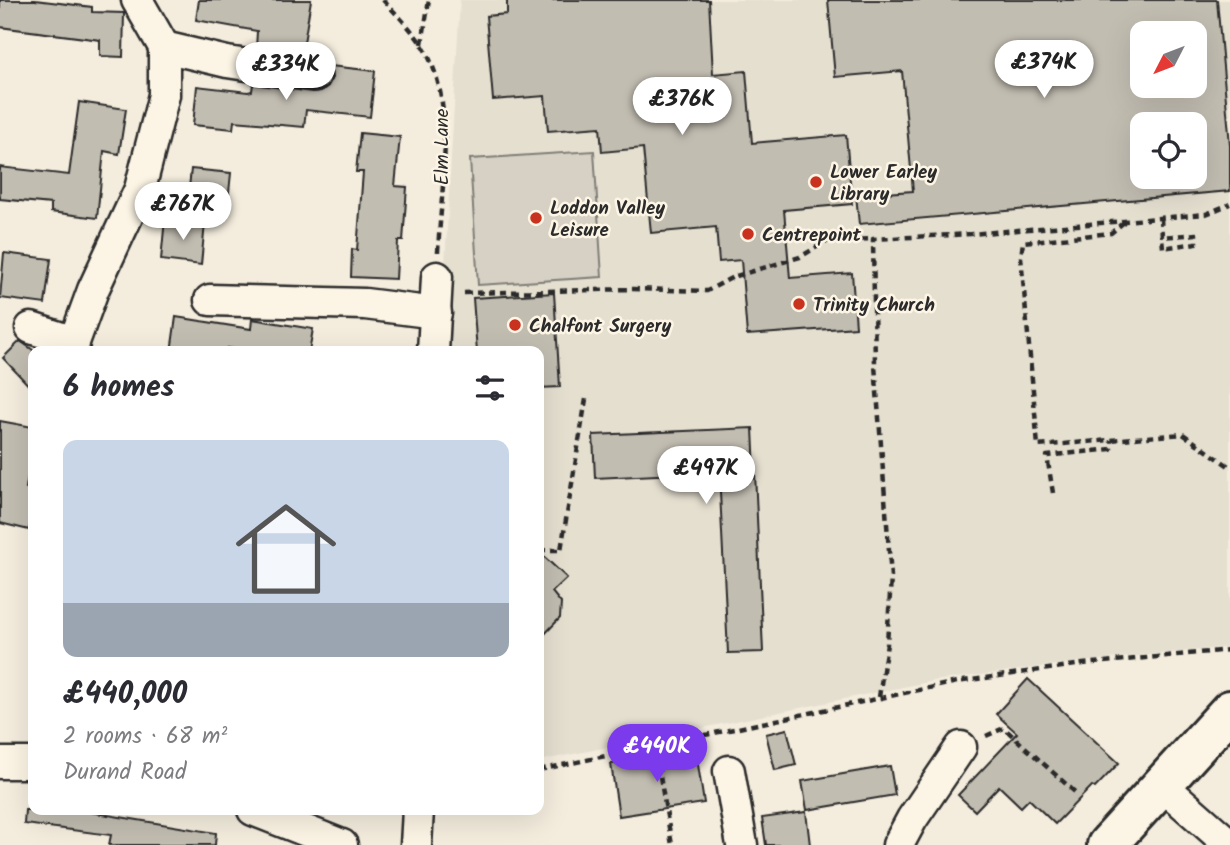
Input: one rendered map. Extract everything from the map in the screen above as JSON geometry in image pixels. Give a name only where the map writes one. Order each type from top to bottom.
[{"type":"street","points":[[73,346],[93,290],[140,189],[164,95],[164,47],[137,0]]},
{"type":"street","points":[[164,47],[227,62],[314,75]]},
{"type":"street","points":[[210,300],[365,304],[437,294],[433,346]]},
{"type":"street","points":[[32,328],[71,346]]},
{"type":"street","points":[[1107,845],[1230,710]]},
{"type":"street","points":[[898,845],[912,819],[961,747]]},
{"type":"street","points":[[729,771],[743,845]]},
{"type":"street","points":[[1162,785],[1230,845]]},
{"type":"street","points":[[266,815],[342,845]]},
{"type":"street","points":[[416,845],[418,815]]},
{"type":"path","name":"Elm Lane","points":[[383,0],[422,45],[440,84],[444,133],[437,294]]},
{"type":"path","points":[[422,45],[429,0]]},
{"type":"path","points":[[437,294],[633,289],[707,291],[733,277],[800,257],[828,242],[1206,214],[1230,204]]},
{"type":"path","points":[[1161,218],[1162,237],[1163,247],[1196,243],[1196,234],[1162,237]]},
{"type":"path","points":[[1125,221],[1111,233],[1023,242],[1021,257],[1038,446],[1183,434],[1230,467]]},
{"type":"path","points":[[873,239],[875,365],[891,577],[887,644],[879,697]]},
{"type":"path","points":[[544,550],[561,550],[586,399]]},
{"type":"path","points":[[1053,493],[1047,456],[1111,449],[1111,440]]},
{"type":"path","points":[[544,769],[957,682],[1083,664],[1230,650]]},
{"type":"path","points":[[961,747],[1004,728],[1077,794]]},
{"type":"path","points":[[658,765],[672,845]]},
{"type":"shaded area","points":[[460,0],[1230,0],[1230,647],[1079,662],[933,681],[544,760],[544,346],[440,346]]},
{"type":"shaded area","name":"Loddon Valley Leisure","points":[[594,151],[602,277],[478,285],[470,159]]},
{"type":"building","points":[[0,0],[35,0],[92,7],[92,12],[124,13],[123,57],[100,56],[100,40],[0,27]]},
{"type":"building","points":[[199,0],[311,0],[302,55],[256,49],[257,31],[196,20]]},
{"type":"building","points":[[507,0],[709,0],[713,74],[746,71],[752,143],[846,135],[852,204],[784,210],[790,278],[852,273],[856,327],[747,335],[741,260],[719,262],[716,227],[651,233],[643,148],[602,152],[600,127],[548,131],[545,96],[493,100],[486,16],[507,14]]},
{"type":"building","points":[[828,0],[1217,0],[1230,145],[1230,191],[859,224],[856,195],[913,191],[902,71],[835,77]]},
{"type":"building","points":[[330,66],[375,71],[370,117],[306,110],[304,127],[234,121],[233,129],[193,125],[197,86],[248,92],[252,91],[253,84],[321,91],[328,86],[332,78]]},
{"type":"building","points":[[79,102],[126,109],[119,154],[104,151],[97,218],[51,212],[51,204],[0,199],[0,167],[69,175]]},
{"type":"building","points":[[360,133],[400,137],[395,186],[407,187],[403,241],[398,241],[396,279],[351,277],[352,249],[357,250],[363,172],[356,172]]},
{"type":"building","points":[[191,169],[231,173],[227,212],[187,207]]},
{"type":"building","points":[[165,219],[205,223],[201,265],[161,260]]},
{"type":"building","points":[[4,253],[51,259],[45,304],[0,298]]},
{"type":"building","name":"Chalfont Surgery","points":[[554,293],[560,387],[544,388],[544,346],[477,346],[473,298]]},
{"type":"building","points":[[176,317],[251,329],[252,319],[313,329],[310,346],[172,346]]},
{"type":"building","points":[[20,341],[28,347],[28,385],[3,358]]},
{"type":"building","points":[[0,421],[28,426],[28,530],[0,523]]},
{"type":"building","points":[[753,428],[763,652],[728,653],[719,472],[595,478],[593,435]]},
{"type":"building","points":[[544,557],[567,578],[552,592],[561,603],[560,618],[544,635]]},
{"type":"building","points":[[1028,679],[1119,763],[1055,824],[1029,799],[1021,807],[999,786],[975,811],[958,795],[1017,733],[996,714]]},
{"type":"building","points":[[787,729],[796,765],[775,770],[766,734]]},
{"type":"building","points":[[696,752],[704,803],[619,816],[611,764]]},
{"type":"building","points":[[890,766],[895,795],[807,810],[802,781]]},
{"type":"building","points":[[25,810],[28,810],[28,815],[108,815],[216,833],[215,845],[109,845],[111,835],[24,824]]},
{"type":"building","points":[[806,812],[810,845],[766,845],[762,818]]},
{"type":"place","name":"Lower Earley Library","points":[[816,182]]},
{"type":"place","name":"Loddon Valley Leisure","points":[[536,218]]},
{"type":"place","name":"Centrepoint","points":[[748,234]]},
{"type":"place","name":"Trinity Church","points":[[799,304]]},
{"type":"place","name":"Chalfont Surgery","points":[[515,325]]}]
